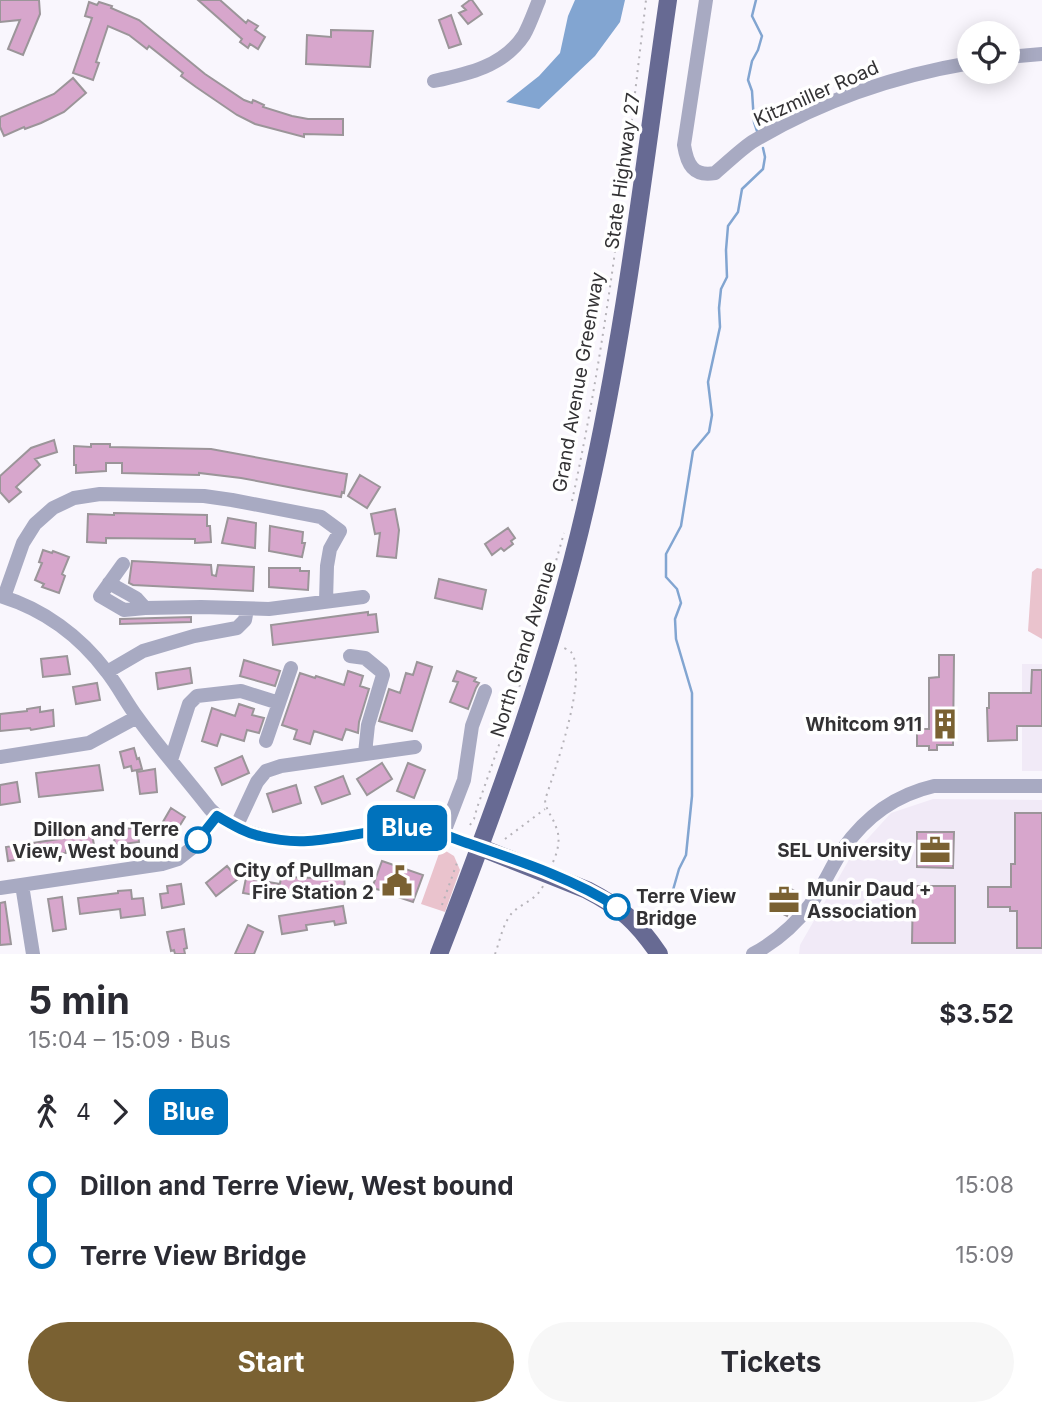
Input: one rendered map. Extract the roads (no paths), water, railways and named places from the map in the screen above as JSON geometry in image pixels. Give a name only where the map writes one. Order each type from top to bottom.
[{"type":"main road","name":"State Highway 27","points":[[617,348],[668,0]]},
{"type":"main road","name":"North Grand Avenue","points":[[439,954],[528,715],[587,500],[617,348]]},
{"type":"main road","points":[[479,848],[587,890],[617,907],[635,921],[659,954]]},
{"type":"street","points":[[434,81],[476,71],[502,57],[524,35],[539,0]]},
{"type":"street","name":"Kitzmiller Road","points":[[706,0],[684,145],[690,167],[708,174],[715,173],[751,143],[789,122],[844,98],[881,84],[957,66]]},
{"type":"street","points":[[1020,56],[1042,54]]},
{"type":"street","points":[[326,601],[330,549],[340,531],[321,517],[204,496],[100,494],[74,498],[53,508],[35,524],[23,542],[2,596],[43,614],[69,632],[88,650],[107,672],[137,717],[217,816],[236,827],[258,836],[308,841],[407,828],[423,829],[479,848]]},
{"type":"street","points":[[123,564],[97,600],[124,610],[201,607],[269,609],[363,597]]},
{"type":"street","points":[[110,583],[136,598],[145,608]]},
{"type":"street","points":[[107,672],[143,651],[194,636],[237,628],[245,620],[247,609]]},
{"type":"street","points":[[350,656],[365,658],[383,675],[368,725],[365,753]]},
{"type":"street","points":[[266,741],[292,668]]},
{"type":"street","points":[[171,760],[189,704],[197,696],[240,691],[279,703]]},
{"type":"street","points":[[443,835],[464,780],[472,726],[485,691]]},
{"type":"street","points":[[0,757],[89,743],[137,717]]},
{"type":"street","points":[[236,827],[257,782],[266,771],[281,766],[415,747]]},
{"type":"street","points":[[753,954],[789,929],[810,904],[843,849],[867,819],[881,808],[897,799],[934,786],[1042,786]]},
{"type":"street","points":[[0,888],[162,864],[178,859],[192,848],[217,816]]},
{"type":"street","points":[[22,885],[33,954]]},
{"type":"water","points":[[575,0],[625,0],[620,22],[595,56],[539,109],[506,102],[539,76],[560,53],[568,16]]},
{"type":"waterway","points":[[756,0],[752,16],[762,36],[748,80],[757,131]]},
{"type":"waterway","points":[[671,897],[686,855],[692,796],[692,693],[676,639],[675,619],[681,603],[677,589],[666,577],[666,554],[681,526],[693,451],[709,432],[712,415],[708,382],[720,327],[721,289],[727,277],[728,226],[738,212],[742,189],[763,169],[763,148]]},
{"type":"place","name":"Whitcom 911","points":[[945,724]]},
{"type":"place","name":"Dillon and Terre View, West bound","points":[[198,840]]},
{"type":"place","name":"SEL University","points":[[935,850]]},
{"type":"place","name":"City of Pullman Fire Station 2","points":[[397,881]]},
{"type":"place","name":"Munir Daud + Association","points":[[784,900]]},
{"type":"place","name":"Terre View Bridge","points":[[617,907]]}]
